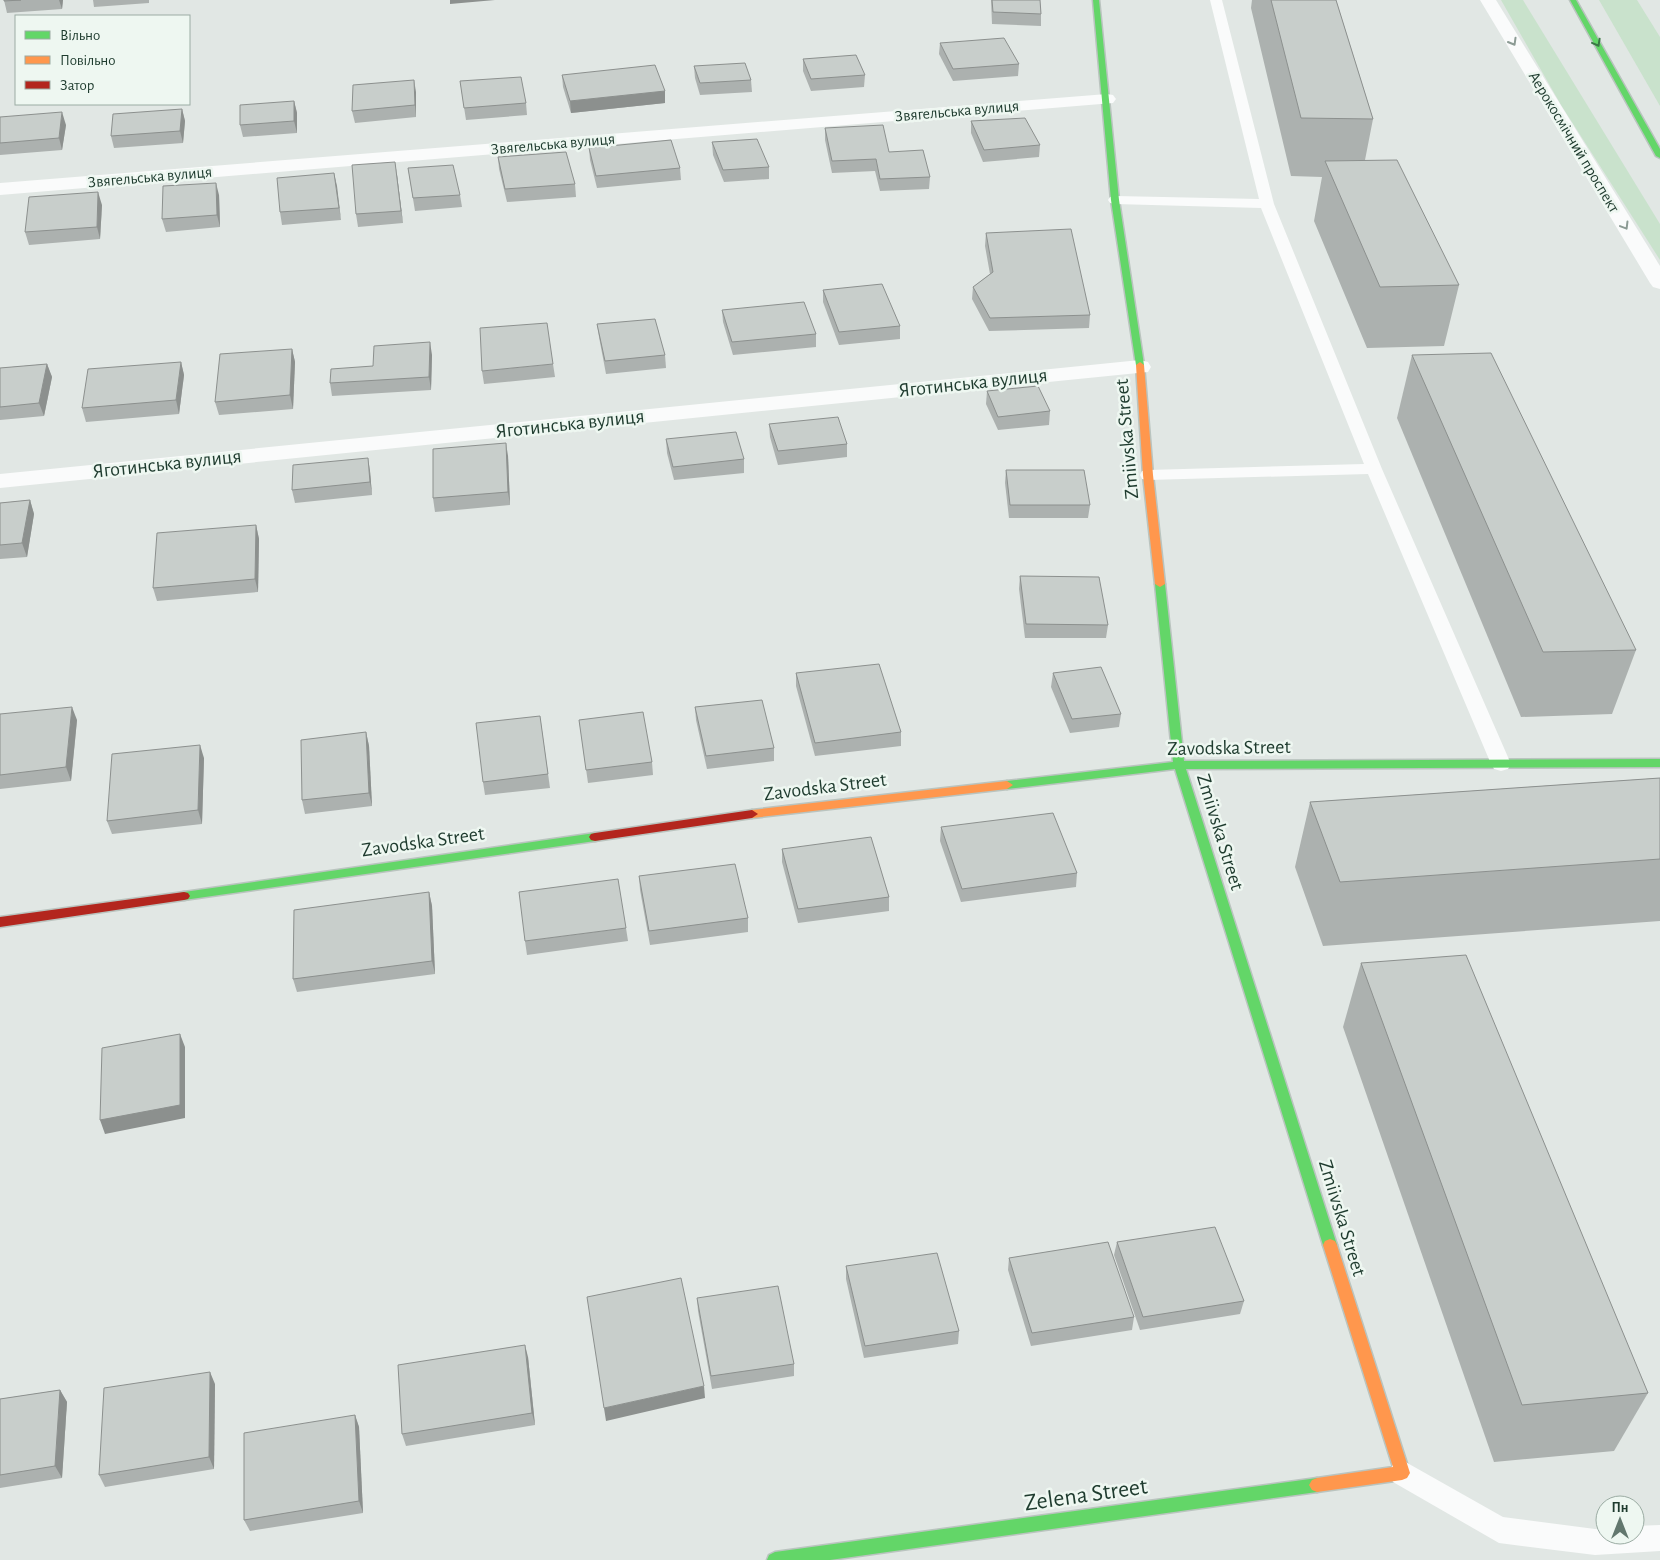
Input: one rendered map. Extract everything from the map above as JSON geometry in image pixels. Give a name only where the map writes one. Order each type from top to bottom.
[{"type":"street","name":"Zmiivska Street","points":[[1096,0],[1116,200],[1140,367],[1148,475],[1180,766],[1402,1473]]},
{"type":"street","name":"Аерокосмічний проспект","points":[[1488,0],[1660,283]]},
{"type":"street","points":[[1573,0],[1660,156]]},
{"type":"street","name":"Звягельська вулиця","points":[[0,189],[1106,99]]},
{"type":"street","name":"Яготинська вулиця","points":[[0,481],[1140,367]]},
{"type":"street","name":"Zavodska Street","points":[[0,922],[766,812],[1180,766],[1660,763]]},
{"type":"street","name":"Zelena Street","points":[[776,1560],[1402,1473]]},
{"type":"lane","points":[[1216,0],[1266,204],[1374,469],[1501,764]]},
{"type":"lane","points":[[1116,200],[1266,204]]},
{"type":"lane","points":[[1148,475],[1374,469]]},
{"type":"lane","points":[[1402,1473],[1499,1530],[1595,1542],[1660,1538]]},
{"type":"green space","points":[[1501,0],[1523,0],[1660,224],[1660,260],[1561,105]]},
{"type":"green space","points":[[1599,0],[1637,0],[1660,37],[1660,106]]},
{"type":"building","points":[[992,0],[1040,0],[1041,14],[993,12]]},
{"type":"building","points":[[1271,0],[1336,0],[1373,119],[1301,118]]},
{"type":"building","points":[[1004,38],[1019,64],[953,69],[940,43]]},
{"type":"building","points":[[856,55],[865,75],[811,79],[803,59]]},
{"type":"building","points":[[745,63],[751,80],[700,83],[694,66]]},
{"type":"building","points":[[655,65],[665,91],[570,101],[562,75]]},
{"type":"building","points":[[521,77],[526,103],[464,108],[460,81]]},
{"type":"building","points":[[414,80],[415,105],[352,111],[353,85]]},
{"type":"building","points":[[294,101],[294,121],[240,125],[240,105]]},
{"type":"building","points":[[182,109],[180,131],[111,136],[113,114]]},
{"type":"building","points":[[62,112],[59,138],[0,143],[0,117]]},
{"type":"building","points":[[1025,118],[1040,145],[984,150],[971,121]]},
{"type":"building","points":[[883,125],[889,152],[923,150],[930,177],[880,179],[876,159],[832,161],[825,128]]},
{"type":"building","points":[[757,139],[769,167],[723,170],[712,142]]},
{"type":"building","points":[[671,140],[680,168],[596,176],[589,148]]},
{"type":"building","points":[[566,152],[575,184],[505,189],[498,157]]},
{"type":"building","points":[[1397,160],[1459,285],[1380,287],[1325,161]]},
{"type":"building","points":[[395,162],[401,211],[356,214],[352,165]]},
{"type":"building","points":[[453,165],[460,195],[413,198],[408,168]]},
{"type":"building","points":[[334,173],[339,208],[280,212],[277,178]]},
{"type":"building","points":[[216,183],[217,215],[162,219],[163,186]]},
{"type":"building","points":[[98,192],[97,227],[25,232],[29,197]]},
{"type":"building","points":[[1071,229],[1090,315],[990,318],[973,287],[993,272],[986,233]]},
{"type":"building","points":[[882,284],[900,326],[839,332],[823,290]]},
{"type":"building","points":[[804,302],[816,334],[732,342],[722,310]]},
{"type":"building","points":[[655,319],[665,355],[605,361],[597,324]]},
{"type":"building","points":[[547,323],[553,364],[482,371],[480,328]]},
{"type":"building","points":[[430,342],[429,377],[330,383],[331,369],[373,366],[374,346]]},
{"type":"building","points":[[292,349],[290,395],[215,402],[220,354]]},
{"type":"building","points":[[1491,353],[1636,650],[1543,652],[1412,355]]},
{"type":"building","points":[[181,362],[176,400],[82,408],[88,369]]},
{"type":"building","points":[[47,364],[39,403],[0,407],[0,368]]},
{"type":"building","points":[[1038,386],[1050,411],[998,417],[987,391]]},
{"type":"building","points":[[838,417],[847,444],[778,451],[769,424]]},
{"type":"building","points":[[736,432],[744,459],[673,467],[666,439]]},
{"type":"building","points":[[506,443],[508,492],[433,498],[433,449]]},
{"type":"building","points":[[368,458],[370,482],[292,490],[293,465]]},
{"type":"building","points":[[1006,470],[1084,470],[1090,505],[1010,505]]},
{"type":"building","points":[[30,500],[22,543],[0,545],[0,503]]},
{"type":"building","points":[[256,525],[255,579],[153,588],[157,533]]},
{"type":"building","points":[[1020,576],[1099,577],[1108,625],[1026,624]]},
{"type":"building","points":[[879,664],[901,732],[815,743],[796,673]]},
{"type":"building","points":[[1101,667],[1121,714],[1072,719],[1053,673]]},
{"type":"building","points":[[762,700],[774,748],[706,756],[695,707]]},
{"type":"building","points":[[72,707],[66,767],[0,775],[0,714]]},
{"type":"building","points":[[643,712],[652,762],[586,770],[579,720]]},
{"type":"building","points":[[540,716],[548,774],[483,782],[476,723]]},
{"type":"building","points":[[366,732],[369,793],[302,800],[301,740]]},
{"type":"building","points":[[200,745],[198,810],[107,821],[112,754]]},
{"type":"building","points":[[1660,778],[1660,859],[1340,882],[1310,802]]},
{"type":"building","points":[[1053,813],[1077,873],[962,889],[941,827]]},
{"type":"building","points":[[871,837],[889,897],[798,909],[782,849]]},
{"type":"building","points":[[735,864],[748,918],[649,931],[639,876]]},
{"type":"building","points":[[618,879],[626,928],[525,941],[519,892]]},
{"type":"building","points":[[429,892],[432,961],[293,979],[294,910]]},
{"type":"building","points":[[1466,955],[1648,1393],[1522,1405],[1361,963]]},
{"type":"building","points":[[180,1034],[180,1105],[100,1120],[102,1048]]},
{"type":"building","points":[[1215,1227],[1244,1301],[1143,1317],[1117,1242]]},
{"type":"building","points":[[1108,1242],[1134,1317],[1032,1333],[1009,1258]]},
{"type":"building","points":[[937,1253],[959,1331],[865,1346],[846,1266]]},
{"type":"building","points":[[681,1278],[704,1386],[604,1408],[587,1297]]},
{"type":"building","points":[[778,1286],[794,1364],[711,1376],[697,1298]]},
{"type":"building","points":[[525,1345],[532,1413],[402,1434],[398,1365]]},
{"type":"building","points":[[210,1372],[209,1457],[99,1475],[104,1388]]},
{"type":"building","points":[[60,1390],[55,1466],[0,1475],[0,1399]]},
{"type":"building","points":[[355,1415],[359,1501],[244,1520],[244,1433]]},
{"type":"traffic: fast","points":[[1096,0],[1115,200],[1140,365]]},
{"type":"traffic: fast","points":[[1573,0],[1660,156]]},
{"type":"traffic: fast","points":[[1160,584],[1179,765],[1330,1245]]},
{"type":"traffic: fast","points":[[1007,785],[1179,765],[1660,763]]},
{"type":"traffic: fast","points":[[184,896],[595,837]]},
{"type":"traffic: fast","points":[[775,1560],[1317,1485]]},
{"type":"traffic: slow","points":[[1140,365],[1148,475],[1160,584]]},
{"type":"traffic: slow","points":[[752,814],[1007,785]]},
{"type":"traffic: slow","points":[[1317,1485],[1402,1473],[1330,1245]]},
{"type":"traffic: jam","points":[[595,837],[752,814]]},
{"type":"traffic: jam","points":[[0,922],[184,896]]}]
